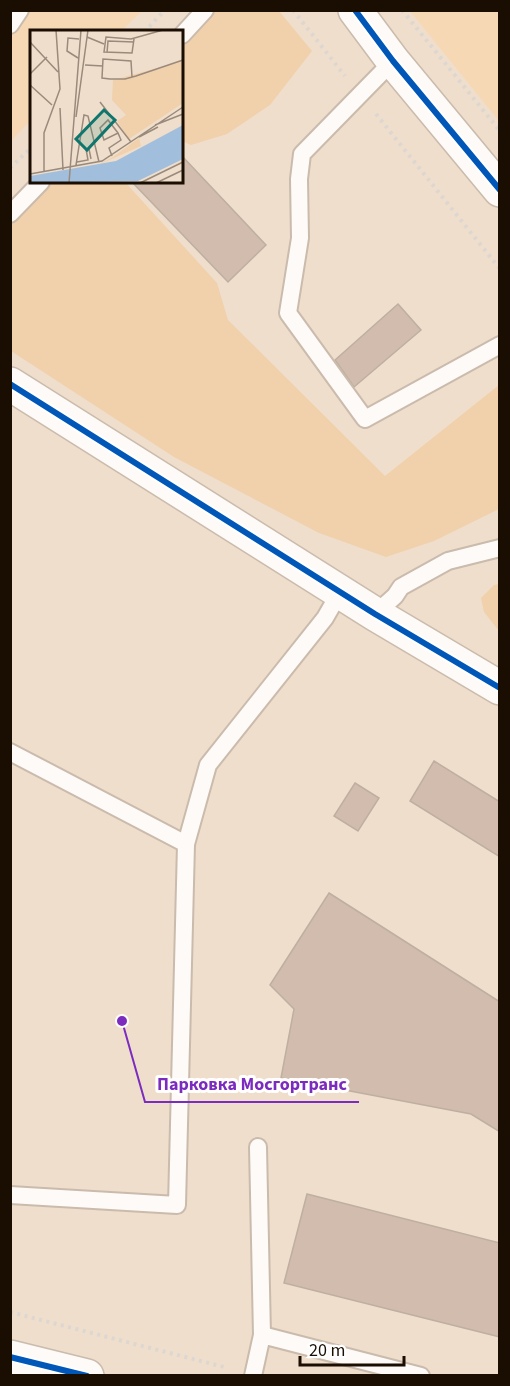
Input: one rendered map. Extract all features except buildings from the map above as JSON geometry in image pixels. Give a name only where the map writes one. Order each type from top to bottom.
[{"type":"street","points":[[355,10],[393,61],[500,190]]},
{"type":"street","points":[[10,384],[375,615],[500,688]]},
{"type":"street","points":[[10,1357],[87,1376]]},
{"type":"lane","points":[[10,25],[20,10]]},
{"type":"lane","points":[[183,34],[205,10]]},
{"type":"lane","points":[[393,61],[302,154],[299,179],[300,238],[288,313],[364,419],[500,345]]},
{"type":"lane","points":[[10,214],[40,183]]},
{"type":"lane","points":[[375,615],[401,587],[448,561],[500,549]]},
{"type":"lane","points":[[10,1195],[177,1204],[186,844],[208,765],[325,618],[340,592]]},
{"type":"lane","points":[[10,752],[186,844]]},
{"type":"lane","points":[[253,1375],[262,1335],[258,1147]]},
{"type":"lane","points":[[262,1335],[421,1376]]},
{"type":"path","points":[[146,30],[165,10]]},
{"type":"path","points":[[293,10],[500,269]]},
{"type":"path","points":[[402,10],[500,131]]},
{"type":"path","points":[[10,168],[30,149]]},
{"type":"path","points":[[10,1312],[253,1375]]},
{"type":"shaded area","points":[[11,11],[142,11],[122,30],[30,30],[30,121],[11,141]]},
{"type":"shaded area","points":[[205,11],[279,11],[312,51],[270,105],[227,134],[191,145],[183,141],[183,35]]},
{"type":"shaded area","points":[[410,11],[499,11],[499,121]]},
{"type":"shaded area","points":[[44,183],[126,183],[217,283],[228,320],[385,476],[499,385],[499,509],[434,541],[386,557],[319,533],[174,457],[11,351],[10,218]]},
{"type":"shaded area","points":[[500,584],[499,631],[484,612],[481,598],[494,585]]},
{"type":"cycle path","points":[[355,10],[393,61],[500,190]]},
{"type":"cycle path","points":[[10,384],[375,614],[500,688]]},
{"type":"cycle path","points":[[10,1357],[87,1376]]},
{"type":"place","name":"Парковка Мосгортранс","points":[[122,1021]]}]
